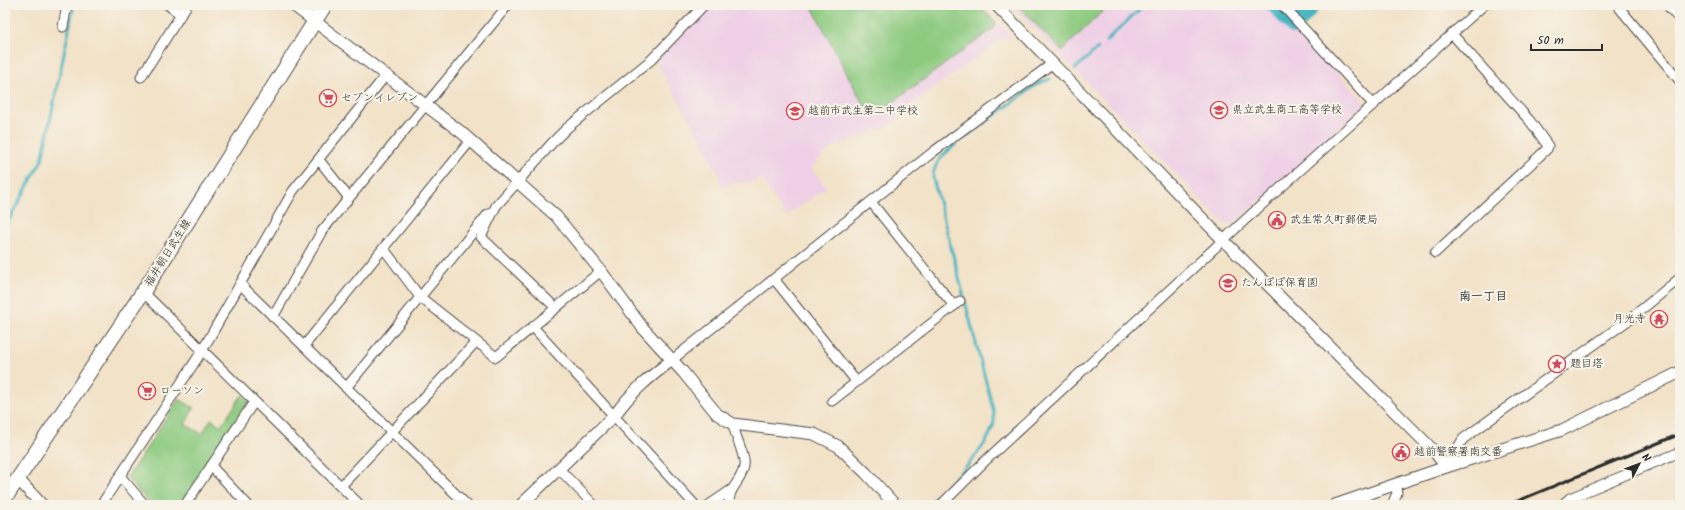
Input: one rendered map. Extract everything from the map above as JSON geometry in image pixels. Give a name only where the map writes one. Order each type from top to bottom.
[{"type":"main road","name":"福井朝日武生線","points":[[5,498],[143,292],[325,5]]},
{"type":"street","points":[[63,27],[67,5]]},
{"type":"street","points":[[168,5],[180,14]]},
{"type":"street","points":[[141,77],[187,5]]},
{"type":"street","points":[[293,5],[471,140],[564,223],[642,327],[717,414],[733,424],[814,434],[838,446],[866,472],[895,505]]},
{"type":"street","points":[[274,317],[322,231],[508,5]]},
{"type":"street","points":[[996,5],[1223,240],[1434,451],[1446,467]]},
{"type":"street","points":[[1282,5],[1374,105]]},
{"type":"street","points":[[941,505],[984,462],[1223,240],[1484,5]]},
{"type":"street","points":[[1617,5],[1680,81]]},
{"type":"street","points":[[1667,5],[1680,20]]},
{"type":"street","points":[[346,388],[517,181],[567,128],[651,60],[701,6]]},
{"type":"street","points":[[1436,253],[1547,149],[1548,146],[1530,121],[1452,34]]},
{"type":"street","points":[[521,505],[615,415],[621,405],[649,378],[933,152],[1053,63]]},
{"type":"street","points":[[101,505],[202,351],[293,191],[386,75]]},
{"type":"street","points":[[304,346],[471,140]]},
{"type":"street","points":[[319,160],[348,198]]},
{"type":"street","points":[[832,401],[957,303],[871,202]]},
{"type":"street","points":[[496,206],[481,237],[556,308]]},
{"type":"street","points":[[384,249],[420,297],[496,357],[601,271]]},
{"type":"street","points":[[1446,467],[1463,439],[1630,319],[1680,278]]},
{"type":"street","points":[[774,279],[856,381]]},
{"type":"street","points":[[240,284],[467,505]]},
{"type":"street","points":[[143,292],[360,505]]},
{"type":"street","points":[[533,327],[615,415],[695,505]]},
{"type":"street","points":[[341,486],[476,342]]},
{"type":"street","points":[[1335,505],[1446,467],[1562,430],[1680,372]]},
{"type":"street","points":[[185,505],[254,402]]},
{"type":"street","points":[[709,505],[731,490],[741,476],[744,465],[733,424]]},
{"type":"street","points":[[1562,505],[1570,498],[1680,452]]},
{"type":"street","points":[[211,466],[248,505]]},
{"type":"street","points":[[559,468],[594,505]]},
{"type":"street","points":[[120,476],[145,505]]},
{"type":"street","points":[[18,478],[42,505]]},
{"type":"street","points":[[1392,505],[1397,493],[1395,484]]},
{"type":"street","points":[[729,505],[731,490]]},
{"type":"shaded area","name":"越前市武生第二中学校","points":[[711,5],[981,5],[1012,37],[1001,39],[912,104],[906,113],[885,128],[857,137],[828,150],[811,168],[826,187],[786,217],[761,178],[753,182],[732,183],[721,188],[717,168],[714,166],[704,143],[658,66],[661,55]]},
{"type":"shaded area","points":[[1011,5],[1274,5],[1364,101],[1364,105],[1234,224],[1224,223]]},
{"type":"green space","points":[[811,5],[979,5],[996,23],[994,28],[886,107],[874,109],[863,104]]},
{"type":"green space","points":[[1017,5],[1109,5],[1062,51]]},
{"type":"green space","points":[[242,395],[249,401],[179,505],[151,505],[127,478],[179,399],[194,408],[185,424],[202,434],[211,419],[221,426]]},
{"type":"waterway","points":[[5,227],[42,160],[74,5]]},
{"type":"waterway","points":[[1275,5],[1294,26],[1295,25]]},
{"type":"waterway","points":[[1300,20],[1312,5]]},
{"type":"waterway","points":[[1106,41],[1140,9]]},
{"type":"waterway","points":[[1075,69],[1098,48]]},
{"type":"waterway","points":[[964,138],[1037,84],[1050,79]]},
{"type":"waterway","points":[[928,505],[976,455],[991,433],[994,422],[994,414],[933,178],[937,163],[956,144]]},
{"type":"railway","points":[[1508,505],[1680,434]]},
{"type":"place","name":"セブンイレブン","points":[[328,98]]},
{"type":"place","name":"県立武生商工高等学校","points":[[1219,110]]},
{"type":"place","name":"越前市武生第二中学校","points":[[795,111]]},
{"type":"place","name":"武生常久町郵便局","points":[[1277,220]]},
{"type":"place","name":"たんぽぽ保育園","points":[[1228,283]]},
{"type":"place","name":"月光寺","points":[[1659,319]]},
{"type":"place","name":"題目塔","points":[[1557,364]]},
{"type":"place","name":"ローソン","points":[[147,391]]},
{"type":"place","name":"越前警察署南交番","points":[[1401,452]]},
{"type":"district","name":"南一丁目","points":[[1483,296]]}]
